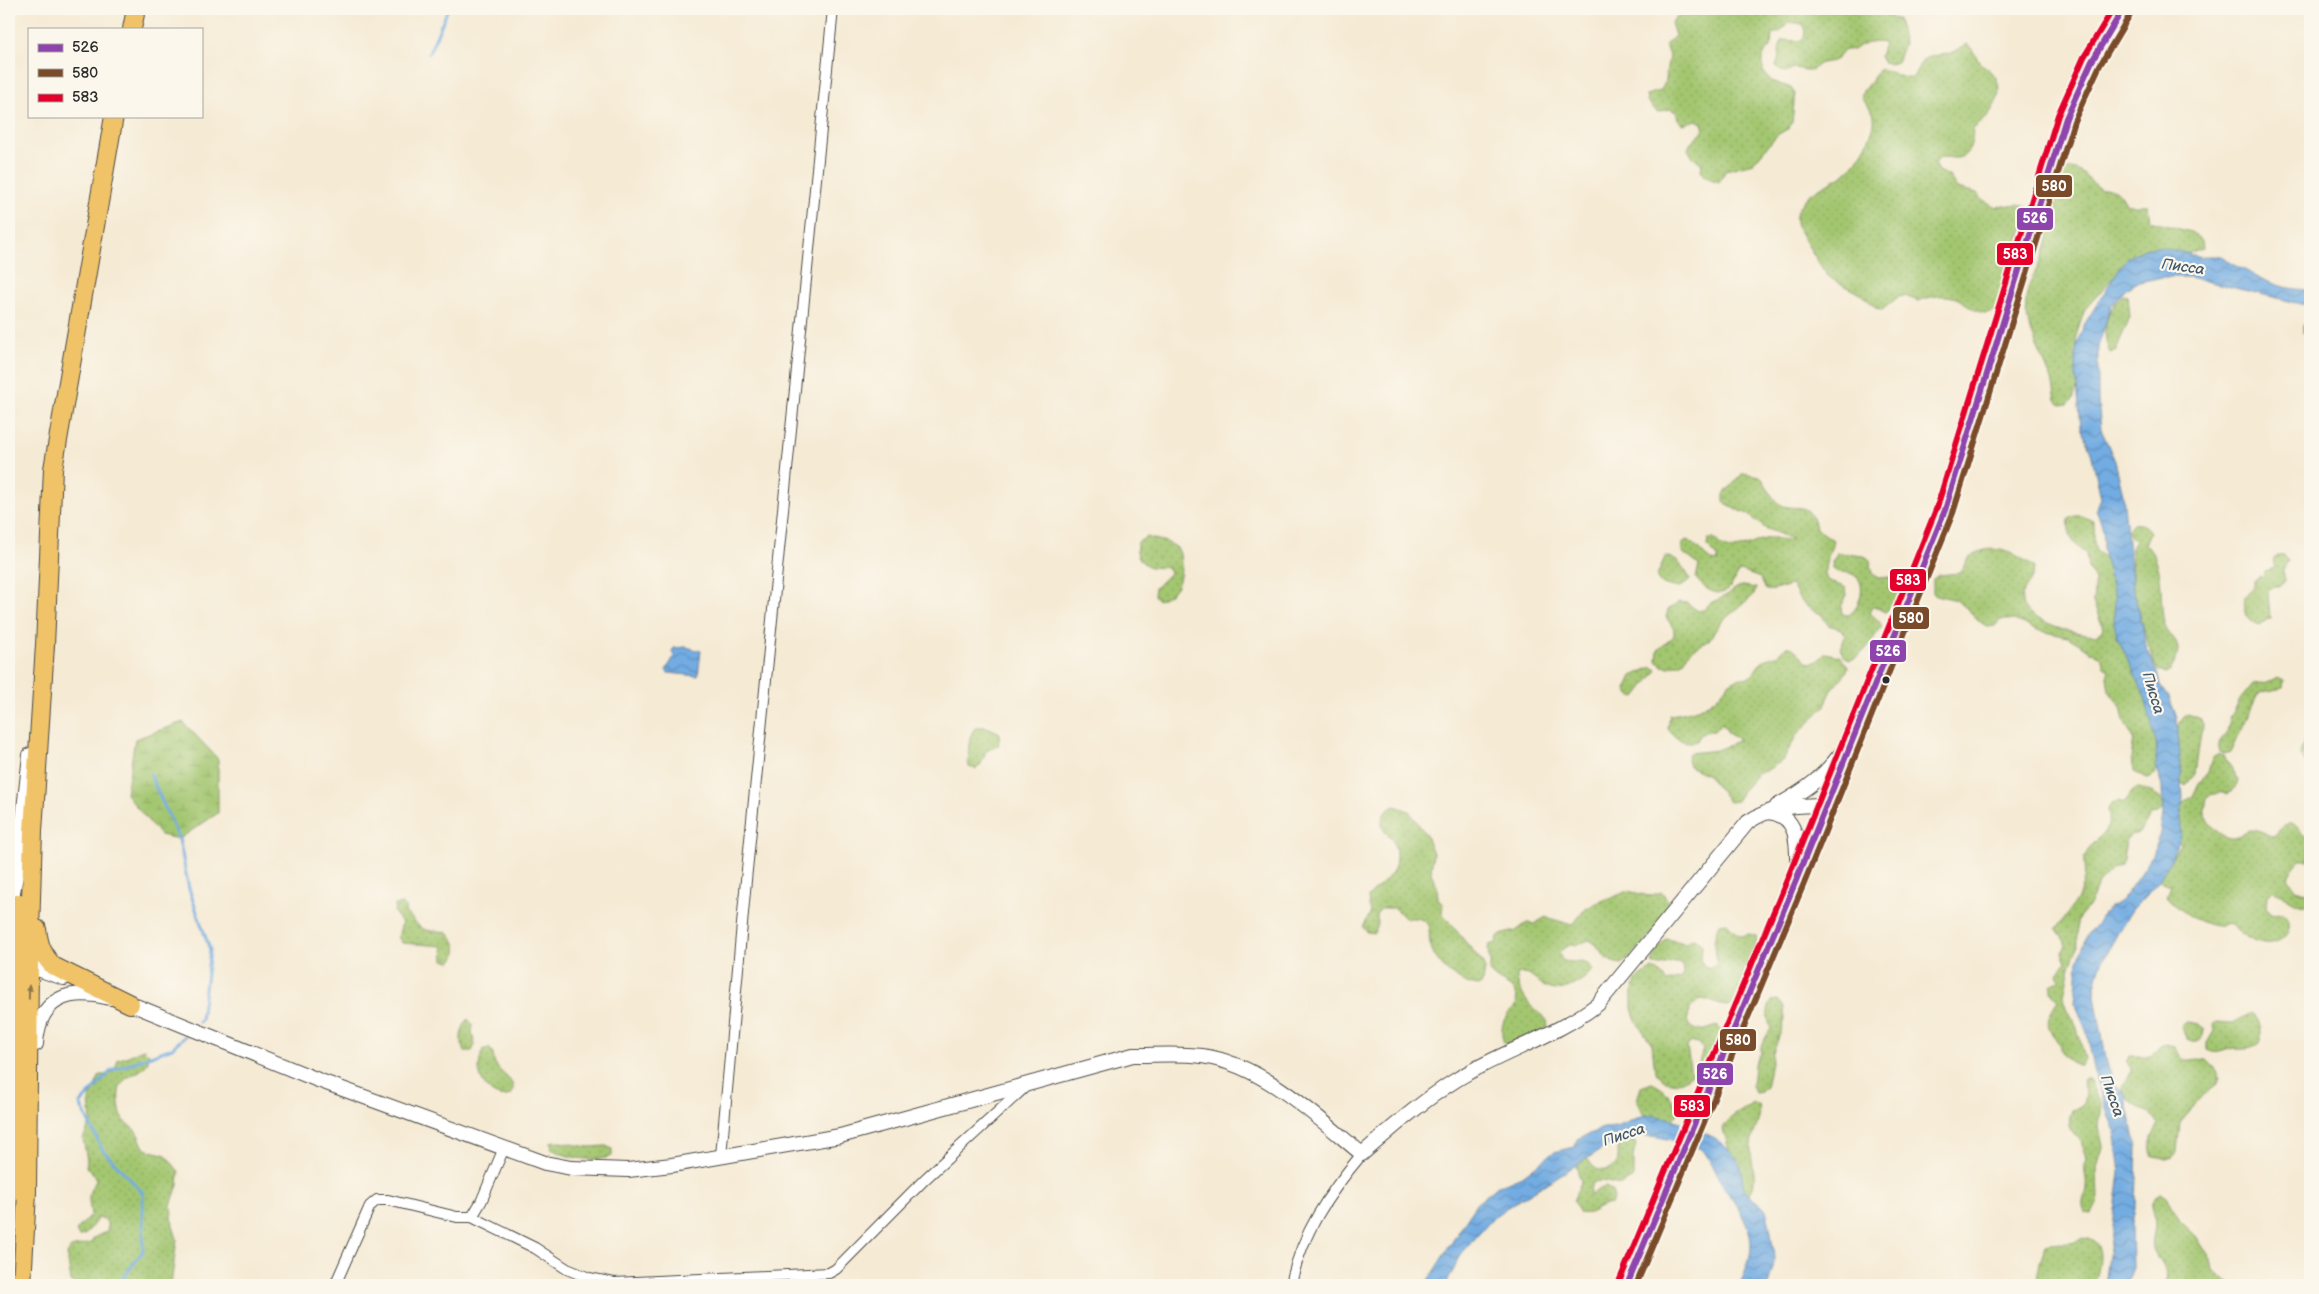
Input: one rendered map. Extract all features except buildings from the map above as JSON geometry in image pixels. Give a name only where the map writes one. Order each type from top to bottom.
[{"type":"highway","points":[[132,28],[136,9]]},
{"type":"highway","points":[[22,1285],[18,962],[53,470],[114,118]]},
{"type":"highway","points":[[35,740],[40,828],[36,922],[40,946],[44,956],[53,966],[130,1004]]},
{"type":"highway","points":[[9,1000],[22,1193]]},
{"type":"main road","points":[[1627,1285],[1797,878],[1945,510],[2066,118],[2092,61],[2123,9]]},
{"type":"street","points":[[721,1156],[748,860],[833,9]]},
{"type":"street","points":[[1291,1285],[1301,1249],[1311,1226],[1335,1188],[1362,1154],[1414,1109],[1456,1080],[1579,1019],[1598,1004],[1748,822],[1817,781],[1830,770],[1856,733]]},
{"type":"street","points":[[9,906],[18,864],[35,740]]},
{"type":"street","points":[[1767,812],[1786,807],[1826,805]]},
{"type":"street","points":[[1767,812],[1782,816],[1790,822],[1795,831],[1797,878]]},
{"type":"street","points":[[18,962],[130,1004],[318,1080],[504,1148],[553,1165],[571,1168],[628,1170],[672,1165],[840,1136],[1133,1055],[1203,1056],[1261,1077],[1286,1094],[1362,1154]]},
{"type":"street","points":[[22,1193],[37,1029],[42,1014],[56,1001],[70,994],[82,993],[130,1004]]},
{"type":"street","points":[[335,1285],[370,1206],[377,1200],[388,1200],[457,1217],[472,1217],[535,1248],[566,1269],[590,1278],[614,1283],[829,1273],[836,1269],[925,1179],[1026,1086]]},
{"type":"street","points":[[472,1217],[481,1202],[504,1148]]},
{"type":"green space","points":[[1685,9],[1894,9],[1891,18],[1898,19],[1904,44],[1897,62],[1890,64],[1883,62],[1880,56],[1884,43],[1872,42],[1853,50],[1846,50],[1835,60],[1818,64],[1814,69],[1793,68],[1787,72],[1781,71],[1776,66],[1781,43],[1783,40],[1798,41],[1804,38],[1805,31],[1802,24],[1789,22],[1780,32],[1772,34],[1771,47],[1763,57],[1763,71],[1771,81],[1791,88],[1795,94],[1792,122],[1789,128],[1777,135],[1753,163],[1726,170],[1719,182],[1705,177],[1701,171],[1702,164],[1691,155],[1688,149],[1691,142],[1704,130],[1702,123],[1696,120],[1683,124],[1678,119],[1676,112],[1670,109],[1657,112],[1647,101],[1646,95],[1660,91],[1664,85],[1669,56],[1665,45],[1675,36],[1671,23],[1676,17],[1682,15]]},
{"type":"green space","points":[[1967,44],[1979,61],[1996,77],[1999,87],[1998,94],[1993,108],[1988,115],[1973,129],[1970,148],[1967,152],[1960,157],[1939,158],[1935,164],[1937,170],[1949,176],[1957,188],[1977,193],[1981,199],[1996,207],[2017,204],[2024,205],[2029,209],[2001,302],[1995,309],[1983,313],[1953,297],[1935,296],[1918,301],[1905,296],[1898,297],[1882,310],[1860,294],[1828,276],[1798,228],[1796,221],[1797,211],[1812,193],[1843,175],[1859,157],[1869,139],[1874,123],[1871,109],[1861,98],[1863,91],[1880,69],[1904,78],[1913,78],[1923,60],[1929,56],[1949,54]]},
{"type":"green space","points":[[2071,169],[2083,174],[2100,189],[2106,188],[2117,191],[2127,205],[2148,205],[2150,221],[2191,232],[2202,241],[2203,248],[2177,257],[2126,263],[2085,309],[2076,336],[2078,386],[2073,399],[2068,404],[2061,405],[2056,400],[2054,388],[2028,322],[2026,301],[2029,287],[2047,243],[2060,177],[2064,172]]},
{"type":"green space","points":[[2123,295],[2128,296],[2130,317],[2116,350],[2110,353],[2105,337],[2106,322],[2112,307]]},
{"type":"green space","points":[[2310,319],[2310,337],[2303,333],[2303,326]]},
{"type":"green space","points":[[1743,473],[1760,476],[1775,500],[1781,505],[1804,509],[1809,512],[1816,528],[1833,540],[1825,575],[1827,580],[1846,588],[1847,595],[1841,607],[1842,614],[1849,615],[1853,611],[1859,600],[1861,588],[1857,577],[1833,569],[1832,562],[1837,553],[1864,556],[1870,560],[1873,573],[1878,578],[1904,573],[1906,584],[1904,594],[1899,603],[1891,611],[1885,612],[1879,607],[1872,607],[1869,613],[1879,621],[1882,627],[1860,655],[1849,660],[1843,656],[1841,649],[1845,636],[1841,629],[1828,625],[1821,614],[1815,612],[1800,599],[1792,585],[1766,590],[1760,578],[1741,571],[1735,577],[1730,588],[1721,593],[1716,593],[1707,589],[1696,578],[1699,565],[1682,552],[1682,545],[1686,540],[1695,545],[1709,559],[1718,562],[1717,556],[1707,546],[1708,539],[1715,539],[1721,545],[1733,549],[1769,538],[1792,539],[1765,528],[1748,514],[1729,506],[1724,501],[1724,494]]},
{"type":"green space","points":[[2075,516],[2082,516],[2092,520],[2095,548],[2099,554],[2110,561],[2155,726],[2157,761],[2154,775],[2148,778],[2135,773],[2131,759],[2134,739],[2124,721],[2121,707],[2109,691],[2107,677],[2109,670],[2104,667],[2101,657],[2068,637],[2041,631],[2014,620],[2000,620],[1995,626],[1988,627],[1957,601],[1933,593],[1933,579],[1939,575],[1960,573],[1967,560],[1976,553],[1993,549],[2002,550],[2019,557],[2034,567],[2034,572],[2022,598],[2022,603],[2033,616],[2069,630],[2092,635],[2099,634],[2103,628],[2093,602],[2095,580],[2088,568],[2086,554],[2074,543],[2069,531],[2069,519]]},
{"type":"green space","points":[[2133,524],[2143,525],[2150,532],[2145,544],[2157,563],[2165,626],[2178,646],[2174,664],[2166,674],[2159,671],[2155,665],[2133,598],[2131,548],[2135,541],[2130,537],[2128,529]]},
{"type":"green space","points":[[1147,537],[1174,546],[1180,555],[1181,570],[1177,586],[1170,594],[1158,600],[1154,595],[1155,588],[1170,573],[1167,567],[1151,567],[1147,565],[1137,554],[1138,542]]},
{"type":"green space","points":[[2277,555],[2284,555],[2288,561],[2283,570],[2285,581],[2280,586],[2274,586],[2268,590],[2270,618],[2259,625],[2251,621],[2246,614],[2245,597],[2254,587],[2254,580],[2260,576],[2263,577],[2265,571],[2275,568],[2273,561]]},
{"type":"green space","points":[[1665,557],[1677,561],[1684,569],[1690,580],[1687,583],[1676,587],[1659,582],[1657,576]]},
{"type":"green space","points":[[1743,586],[1756,588],[1754,595],[1721,622],[1709,640],[1691,651],[1682,663],[1669,667],[1662,666],[1657,661],[1658,650],[1674,636],[1674,629],[1666,617],[1668,610],[1679,602],[1687,603],[1698,611],[1706,609],[1708,604]]},
{"type":"green space","points":[[1786,646],[1793,648],[1809,663],[1816,662],[1826,653],[1840,656],[1848,667],[1846,673],[1833,688],[1824,707],[1796,736],[1783,760],[1766,771],[1759,772],[1736,801],[1729,802],[1708,775],[1689,766],[1687,759],[1689,753],[1717,750],[1740,740],[1729,734],[1722,723],[1714,731],[1702,734],[1697,741],[1688,742],[1680,740],[1668,729],[1670,715],[1708,704],[1728,684],[1740,678],[1750,677],[1763,660],[1776,656]]},
{"type":"green space","points":[[1652,667],[1657,670],[1636,697],[1629,695],[1626,689],[1632,676]]},
{"type":"green space","points":[[2278,678],[2284,681],[2283,688],[2263,692],[2257,696],[2231,752],[2224,754],[2219,751],[2219,744],[2227,732],[2230,718],[2240,700],[2253,684],[2264,683]]},
{"type":"green space","points":[[2188,714],[2201,719],[2202,726],[2195,774],[2186,785],[2180,782],[2176,745],[2178,727]]},
{"type":"green space","points":[[183,722],[218,759],[218,813],[179,839],[160,835],[126,794],[135,739]]},
{"type":"green space","points":[[976,727],[987,727],[1000,733],[998,746],[986,751],[981,764],[976,769],[969,767],[968,751],[971,735]]},
{"type":"green space","points":[[2310,734],[2310,771],[2300,754],[2304,741]]},
{"type":"green space","points":[[2218,754],[2224,756],[2239,780],[2232,792],[2226,794],[2219,792],[2207,798],[2206,817],[2216,830],[2229,838],[2238,837],[2251,830],[2274,836],[2281,828],[2291,823],[2310,839],[2310,860],[2300,860],[2290,872],[2288,878],[2295,890],[2310,894],[2310,905],[2300,904],[2273,891],[2267,895],[2266,908],[2270,914],[2284,913],[2289,922],[2288,932],[2285,936],[2271,944],[2250,939],[2233,926],[2227,924],[2220,926],[2212,925],[2195,919],[2167,897],[2171,884],[2164,884],[2158,880],[2180,844],[2175,838],[2182,804],[2193,796],[2199,783],[2208,772],[2212,759]]},
{"type":"green space","points":[[2138,788],[2158,796],[2163,808],[2158,814],[2151,815],[2139,833],[2130,835],[2126,840],[2123,860],[2120,866],[2113,869],[2098,884],[2090,904],[2077,920],[2078,946],[2070,966],[2064,995],[2066,1009],[2077,1027],[2085,1060],[2081,1066],[2070,1061],[2062,1053],[2061,1046],[2049,1028],[2048,1023],[2050,1013],[2058,1000],[2051,992],[2051,985],[2060,980],[2058,974],[2066,962],[2062,952],[2066,946],[2056,929],[2079,894],[2084,876],[2085,856],[2106,829],[2109,818],[2108,810],[2111,803],[2118,801],[2124,803],[2132,792]]},
{"type":"green space","points":[[1395,806],[1409,811],[1425,833],[1433,853],[1431,873],[1437,886],[1438,899],[1443,903],[1442,913],[1482,962],[1485,969],[1483,982],[1478,986],[1462,981],[1441,965],[1432,951],[1428,925],[1422,920],[1405,918],[1395,908],[1382,908],[1377,913],[1377,927],[1374,933],[1367,932],[1363,927],[1370,914],[1368,897],[1388,878],[1394,869],[1396,855],[1394,845],[1382,825],[1382,821],[1387,810]]},
{"type":"green space","points":[[1628,891],[1649,896],[1662,892],[1668,901],[1662,917],[1650,935],[1622,964],[1610,960],[1589,940],[1564,948],[1559,953],[1562,960],[1583,962],[1593,970],[1572,986],[1560,990],[1553,990],[1543,986],[1530,975],[1517,974],[1519,987],[1526,999],[1548,1023],[1547,1027],[1534,1035],[1516,1042],[1504,1043],[1503,1023],[1508,1014],[1516,1007],[1516,999],[1512,988],[1493,976],[1489,971],[1489,945],[1496,943],[1498,937],[1503,934],[1516,931],[1527,923],[1534,924],[1546,917],[1572,925],[1590,906]]},
{"type":"green space","points":[[402,904],[405,907],[406,914],[423,929],[447,932],[450,935],[457,950],[451,962],[444,960],[443,946],[402,943],[398,937],[402,923],[394,912],[395,905]]},
{"type":"green space","points":[[1727,923],[1736,933],[1742,936],[1749,934],[1756,936],[1757,943],[1748,961],[1739,990],[1733,1003],[1727,1006],[1700,999],[1690,1009],[1687,1021],[1693,1028],[1700,1030],[1717,1026],[1722,1031],[1710,1063],[1704,1067],[1699,1062],[1703,1049],[1699,1043],[1692,1042],[1687,1046],[1691,1075],[1679,1083],[1666,1081],[1655,1072],[1652,1044],[1636,1021],[1632,1008],[1632,994],[1636,980],[1652,969],[1658,971],[1667,982],[1681,978],[1684,972],[1683,965],[1675,962],[1661,965],[1652,963],[1657,950],[1666,939],[1686,943],[1691,939],[1698,940],[1702,945],[1701,960],[1704,966],[1711,968],[1717,964],[1714,944],[1716,934],[1720,924]]},
{"type":"green space","points":[[1778,1000],[1784,1007],[1785,1020],[1773,1053],[1766,1087],[1761,1092],[1755,1093],[1752,1086],[1754,1065],[1761,1053],[1761,1046],[1771,1028],[1768,1018],[1769,1008],[1772,1001]]},
{"type":"green space","points":[[2251,1013],[2259,1022],[2261,1035],[2259,1043],[2251,1047],[2218,1052],[2207,1050],[2207,1043],[2214,1031],[2213,1024],[2216,1022],[2233,1023]]},
{"type":"green space","points":[[468,1019],[473,1025],[472,1032],[475,1045],[472,1051],[465,1051],[461,1039],[462,1031]]},
{"type":"green space","points":[[2187,1022],[2199,1024],[2204,1029],[2203,1036],[2199,1040],[2187,1039],[2181,1026]]},
{"type":"green space","points":[[2166,1044],[2173,1046],[2184,1059],[2207,1060],[2217,1070],[2219,1077],[2217,1083],[2202,1097],[2180,1123],[2177,1152],[2173,1157],[2166,1159],[2153,1157],[2151,1152],[2152,1140],[2159,1124],[2150,1114],[2128,1099],[2122,1086],[2132,1068],[2127,1063],[2130,1056],[2151,1056],[2160,1046]]},
{"type":"green space","points":[[489,1048],[496,1065],[511,1081],[512,1094],[500,1096],[495,1094],[482,1081],[479,1069],[481,1056],[484,1049]]},
{"type":"green space","points":[[144,1049],[149,1054],[147,1062],[143,1068],[126,1079],[119,1091],[120,1112],[123,1119],[136,1131],[145,1149],[166,1155],[179,1172],[178,1185],[171,1205],[173,1226],[177,1239],[171,1285],[93,1285],[91,1281],[71,1282],[67,1254],[71,1248],[91,1243],[95,1237],[107,1232],[108,1225],[105,1219],[98,1218],[86,1234],[79,1237],[76,1231],[91,1215],[89,1195],[96,1179],[86,1167],[87,1160],[83,1139],[91,1121],[89,1100],[100,1075],[113,1072],[118,1059]]},
{"type":"green space","points":[[2086,1078],[2091,1080],[2095,1093],[2102,1105],[2099,1126],[2103,1147],[2097,1167],[2098,1202],[2092,1214],[2085,1213],[2083,1206],[2086,1184],[2085,1164],[2087,1160],[2082,1145],[2070,1124],[2072,1110],[2082,1106],[2085,1093],[2083,1080]]},
{"type":"green space","points":[[1652,1083],[1666,1092],[1677,1108],[1679,1113],[1669,1122],[1643,1113],[1637,1100],[1641,1087]]},
{"type":"green space","points":[[1752,1103],[1759,1104],[1760,1115],[1751,1147],[1754,1180],[1751,1192],[1747,1197],[1727,1155],[1729,1149],[1723,1129],[1732,1117]]},
{"type":"green space","points":[[1632,1139],[1636,1144],[1633,1157],[1633,1178],[1621,1185],[1600,1181],[1592,1184],[1590,1196],[1599,1189],[1606,1187],[1612,1191],[1614,1198],[1611,1204],[1602,1206],[1592,1212],[1580,1213],[1573,1201],[1581,1182],[1575,1162],[1586,1157],[1597,1169],[1608,1170],[1617,1163],[1619,1143]]},
{"type":"green space","points":[[555,1141],[588,1147],[606,1146],[612,1149],[612,1156],[590,1159],[565,1155],[552,1149],[551,1142]]},
{"type":"green space","points":[[2161,1194],[2167,1197],[2180,1221],[2196,1236],[2211,1260],[2213,1270],[2230,1285],[2167,1285],[2165,1270],[2155,1253],[2153,1245],[2155,1224],[2152,1203]]},
{"type":"green space","points":[[2082,1237],[2096,1243],[2099,1249],[2100,1263],[2094,1285],[2036,1285],[2040,1262],[2046,1245],[2070,1243]]},
{"type":"water","name":"Писса","points":[[2157,247],[2198,256],[2219,257],[2275,284],[2310,290],[2310,306],[2189,277],[2162,277],[2135,283],[2126,289],[2111,306],[2098,347],[2098,401],[2101,429],[2115,461],[2123,494],[2132,581],[2146,646],[2157,672],[2160,685],[2169,697],[2177,718],[2183,796],[2180,836],[2170,861],[2158,882],[2132,910],[2121,927],[2101,964],[2094,990],[2107,1063],[2114,1083],[2125,1093],[2137,1147],[2135,1209],[2132,1223],[2133,1268],[2127,1285],[2105,1285],[2120,1173],[2114,1130],[2097,1083],[2086,1029],[2075,1003],[2078,961],[2087,936],[2109,907],[2121,901],[2148,863],[2159,839],[2163,814],[2162,786],[2155,766],[2156,742],[2144,694],[2117,637],[2114,623],[2115,599],[2103,550],[2104,539],[2100,518],[2096,509],[2101,498],[2091,452],[2081,427],[2075,365],[2077,344],[2084,325],[2122,264],[2132,255],[2145,249]]},
{"type":"water","points":[[686,647],[701,651],[698,676],[668,673],[666,670],[674,657],[672,651],[674,648]]},
{"type":"water","name":"Писса","points":[[1644,1115],[1670,1119],[1698,1129],[1711,1136],[1733,1154],[1740,1164],[1745,1189],[1764,1208],[1767,1214],[1772,1236],[1774,1259],[1768,1285],[1739,1285],[1747,1268],[1751,1240],[1743,1217],[1702,1149],[1665,1138],[1643,1136],[1609,1145],[1506,1208],[1495,1216],[1462,1253],[1446,1285],[1425,1285],[1476,1204],[1498,1186],[1524,1175],[1554,1152],[1575,1147],[1577,1139],[1603,1128],[1617,1127]]},
{"type":"waterway","points":[[429,53],[448,9]]},
{"type":"waterway","points":[[150,774],[179,839],[189,889],[210,950],[201,1020],[199,1022]]},
{"type":"waterway","points":[[118,1285],[143,1251],[143,1193],[102,1149],[80,1104],[111,1071],[172,1048],[185,1036]]},
{"type":"transit line","name":"583","points":[[1619,1282],[1789,875],[1937,507],[2058,115],[2084,57],[2113,9]]},
{"type":"transit line","name":"526","points":[[1627,1285],[1797,878],[1945,510],[2066,118],[2092,61],[2123,9]]},
{"type":"transit line","name":"580","points":[[1636,1285],[1805,881],[1953,513],[2074,121],[2100,65],[2131,13]]}]
